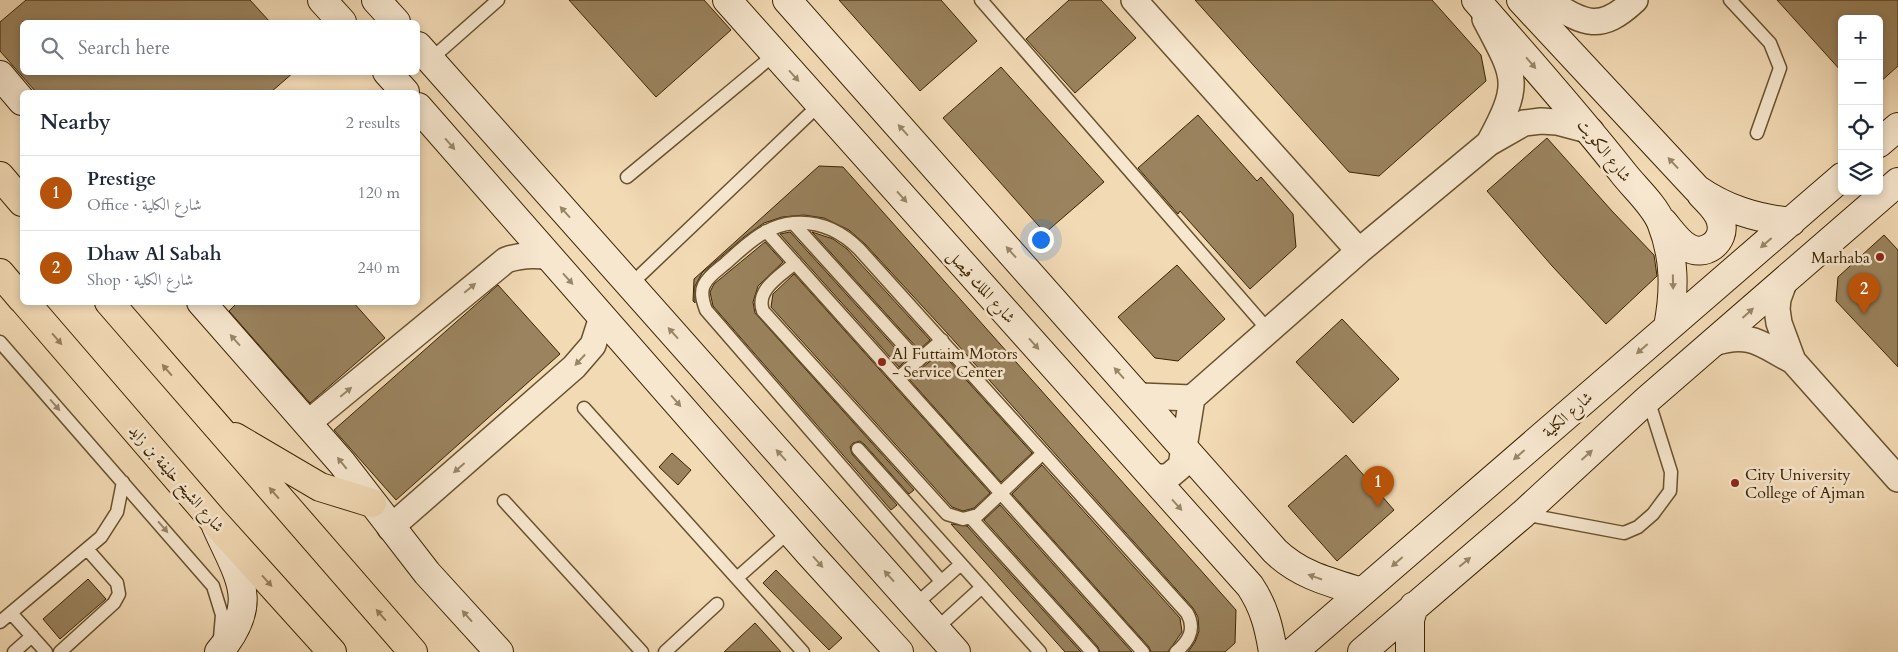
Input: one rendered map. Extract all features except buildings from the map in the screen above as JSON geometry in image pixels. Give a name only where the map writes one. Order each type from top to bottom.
[{"type":"main road","points":[[0,176],[20,200]]},
{"type":"main road","points":[[0,273],[20,298]]},
{"type":"main road","name":"شارع الشيخ خليفة بن زايد","points":[[28,305],[213,520],[332,652]]},
{"type":"main road","points":[[112,305],[413,652]]},
{"type":"main road","points":[[214,424],[320,487],[372,503]]},
{"type":"street","points":[[322,0],[340,20]]},
{"type":"street","points":[[376,0],[394,20]]},
{"type":"street","name":"شارع الملك فيصل","points":[[727,0],[1250,586],[1260,601],[1268,621],[1273,652]]},
{"type":"street","points":[[788,0],[1288,564],[1308,575],[1362,592]]},
{"type":"street","points":[[1134,0],[1358,251]]},
{"type":"street","points":[[1475,0],[1504,56],[1511,78],[1510,102],[1489,143]]},
{"type":"street","name":"شارع الكويت","points":[[1475,0],[1591,131],[1660,220],[1669,245],[1673,275],[1673,300],[1668,326]]},
{"type":"street","points":[[1522,0],[1697,189],[1719,216],[1722,224],[1718,241],[1712,247],[1694,250],[1686,247],[1660,220]]},
{"type":"street","points":[[1546,0],[1573,17],[1597,22],[1620,14],[1635,0]]},
{"type":"street","points":[[424,53],[915,605],[934,640],[956,652]]},
{"type":"street","points":[[0,75],[20,98]]},
{"type":"street","points":[[420,109],[790,531],[899,652]]},
{"type":"street","points":[[1152,477],[1168,477],[1176,472],[1184,458],[1192,398],[1358,251],[1489,143],[1524,123],[1541,121],[1557,122],[1591,131]]},
{"type":"street","points":[[1883,140],[1898,127]]},
{"type":"street","name":"شارع الكلية","points":[[1292,652],[1838,180]]},
{"type":"street","points":[[1362,652],[1523,514],[1648,400],[1898,182]]},
{"type":"street","points":[[1697,189],[1718,203],[1744,214],[1791,222]]},
{"type":"street","points":[[308,423],[500,264],[520,255],[534,254],[549,257]]},
{"type":"street","points":[[1785,280],[1778,299],[1777,309],[1779,323],[1793,361]]},
{"type":"street","points":[[205,305],[308,423],[427,573],[499,652]]},
{"type":"street","points":[[390,528],[574,367],[593,345],[602,317]]},
{"type":"street","points":[[1714,343],[1738,338],[1753,339],[1793,361],[1898,479]]},
{"type":"street","points":[[1140,396],[1192,398]]},
{"type":"street","points":[[213,520],[239,578],[244,603],[237,628],[219,652]]},
{"type":"street","points":[[1410,652],[1410,620],[1414,606]]},
{"type":"lane","points":[[424,53],[498,0]]},
{"type":"lane","points":[[981,0],[1269,331]]},
{"type":"lane","points":[[1730,0],[1770,43],[1780,68],[1757,133]]},
{"type":"lane","points":[[627,177],[775,54]]},
{"type":"lane","points":[[630,285],[820,104]]},
{"type":"lane","points":[[793,223],[918,361]]},
{"type":"lane","points":[[942,582],[706,310],[702,293],[707,280],[754,238],[766,231],[793,223],[822,225],[848,239],[942,340],[1187,613],[1190,619],[1191,633],[1185,644],[1176,652]]},
{"type":"lane","points":[[766,231],[1143,652]]},
{"type":"lane","points":[[794,263],[764,291],[761,297],[763,311],[940,508],[956,518],[972,518],[1044,453]]},
{"type":"lane","points":[[898,378],[942,340]]},
{"type":"lane","points":[[0,342],[213,586],[222,615],[220,635],[215,652]]},
{"type":"lane","points":[[1523,514],[1624,533],[1638,527],[1653,514],[1670,491],[1671,472],[1648,400]]},
{"type":"lane","points":[[584,408],[804,652]]},
{"type":"lane","points":[[858,449],[1040,652]]},
{"type":"lane","points":[[0,622],[87,549],[110,525],[117,512],[123,482]]},
{"type":"lane","points":[[504,501],[642,652]]},
{"type":"lane","points":[[972,518],[1092,652]]},
{"type":"lane","points":[[737,578],[790,531]]},
{"type":"lane","points":[[60,652],[114,603],[119,594],[117,583],[87,549]]},
{"type":"lane","points":[[915,605],[961,564]]},
{"type":"lane","points":[[934,640],[982,587]]},
{"type":"lane","points":[[665,652],[717,604]]},
{"type":"lane","points":[[11,613],[46,652]]},
{"type":"lane","points":[[14,652],[32,636]]},
{"type":"place","name":"Marhaba","points":[[1880,257]]},
{"type":"place","name":"Dhaw Al Sabah","points":[[1864,314]]},
{"type":"place","name":"Al Futtaim Motors - Service Center","points":[[882,362]]},
{"type":"place","name":"City University College of Ajman","points":[[1735,483]]},
{"type":"place","name":"Prestige","points":[[1378,507]]}]
